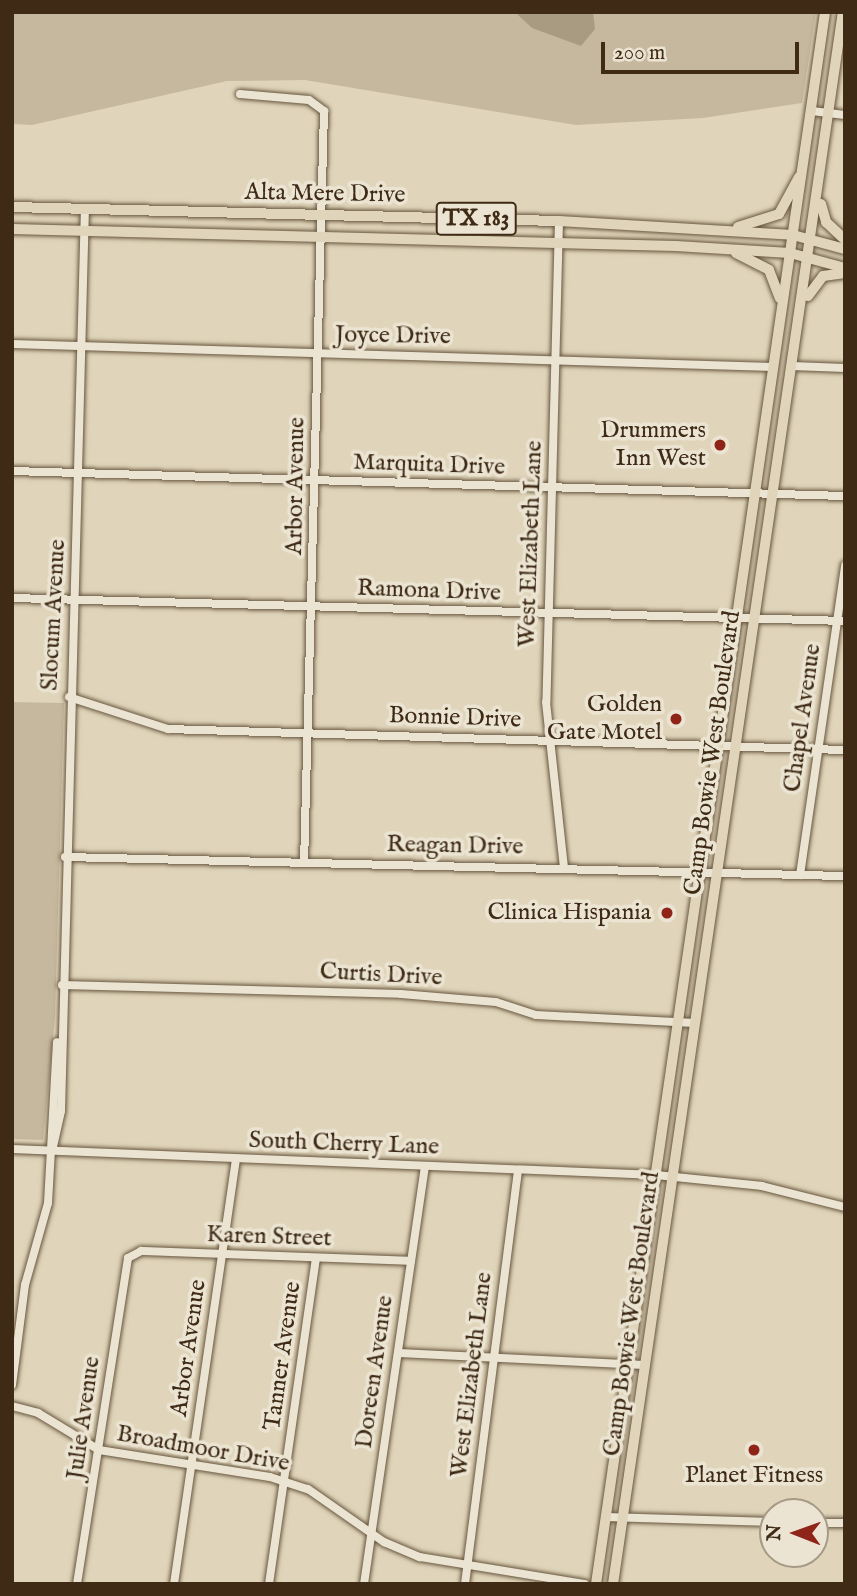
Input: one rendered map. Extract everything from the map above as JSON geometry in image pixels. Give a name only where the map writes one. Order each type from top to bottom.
[{"type":"main road","name":"Camp Bowie West Boulevard","points":[[596,1584],[825,12]]},
{"type":"main road","name":"Camp Bowie West Boulevard","points":[[614,1584],[716,874],[813,238],[843,12]]},
{"type":"main road","points":[[720,230],[774,219],[803,173]]},
{"type":"main road","points":[[820,186],[822,212],[845,240]]},
{"type":"main road","name":"Alta Mere Drive","points":[[12,208],[559,221],[793,235],[813,238],[845,249]]},
{"type":"main road","name":"Alta Mere Drive","points":[[12,229],[559,242],[719,249],[790,253],[845,270]]},
{"type":"main road","points":[[719,249],[755,259],[774,274],[779,328]]},
{"type":"main road","points":[[794,354],[812,284],[845,270]]},
{"type":"street","name":"Arbor Avenue","points":[[240,94],[309,100],[324,111],[313,606],[304,863]]},
{"type":"street","points":[[812,111],[845,115]]},
{"type":"street","name":"Slocum Avenue","points":[[12,1385],[52,1151],[59,1140],[69,697],[75,600],[85,209]]},
{"type":"street","name":"West Elizabeth Lane","points":[[559,221],[548,613],[548,740],[564,867]]},
{"type":"street","name":"Joyce Drive","points":[[12,344],[773,367]]},
{"type":"street","points":[[792,366],[845,368]]},
{"type":"street","name":"Marquita Drive","points":[[12,471],[845,496]]},
{"type":"street","name":"Chapel Avenue","points":[[800,875],[818,749],[841,621],[845,565]]},
{"type":"street","name":"Ramona Drive","points":[[12,597],[841,621]]},
{"type":"street","name":"Bonnie Drive","points":[[69,697],[159,728],[845,750]]},
{"type":"street","name":"Reagan Drive","points":[[65,857],[564,867],[716,874],[845,876]]},
{"type":"street","name":"Curtis Drive","points":[[62,985],[401,995],[496,1002],[536,1015],[680,1020],[695,1023]]},
{"type":"street","name":"South Cherry Lane","points":[[12,1149],[656,1175],[762,1186],[845,1207]]},
{"type":"street","name":"Arbor Avenue","points":[[174,1584],[236,1159]]},
{"type":"street","name":"Doreen Avenue","points":[[364,1584],[425,1166]]},
{"type":"street","name":"West Elizabeth Lane","points":[[465,1584],[518,1170]]},
{"type":"street","name":"Karen Street","points":[[128,1258],[141,1251],[411,1261]]},
{"type":"street","name":"Julie Avenue","points":[[77,1584],[128,1258]]},
{"type":"street","name":"Tanner Avenue","points":[[268,1584],[316,1258]]},
{"type":"street","points":[[398,1353],[645,1365]]},
{"type":"street","name":"Broadmoor Drive","points":[[12,1406],[38,1413],[99,1450],[191,1463],[284,1481],[320,1496],[372,1534],[410,1554],[467,1567],[585,1584]]},
{"type":"street","points":[[606,1517],[622,1521],[759,1522]]},
{"type":"shaded area","points":[[12,12],[816,12],[802,103],[703,118],[576,125],[305,80],[227,81],[32,125],[12,124]]},
{"type":"shaded area","points":[[593,12],[595,29],[581,46],[532,28],[517,14]]},
{"type":"shaded area","points":[[12,702],[64,703],[55,1017],[43,1140],[12,1139]]},
{"type":"place","name":"Drummers Inn West","points":[[720,445]]},
{"type":"place","name":"Golden Gate Motel","points":[[676,719]]},
{"type":"place","name":"Clinica Hispania","points":[[667,913]]},
{"type":"place","name":"Planet Fitness","points":[[754,1450]]}]
